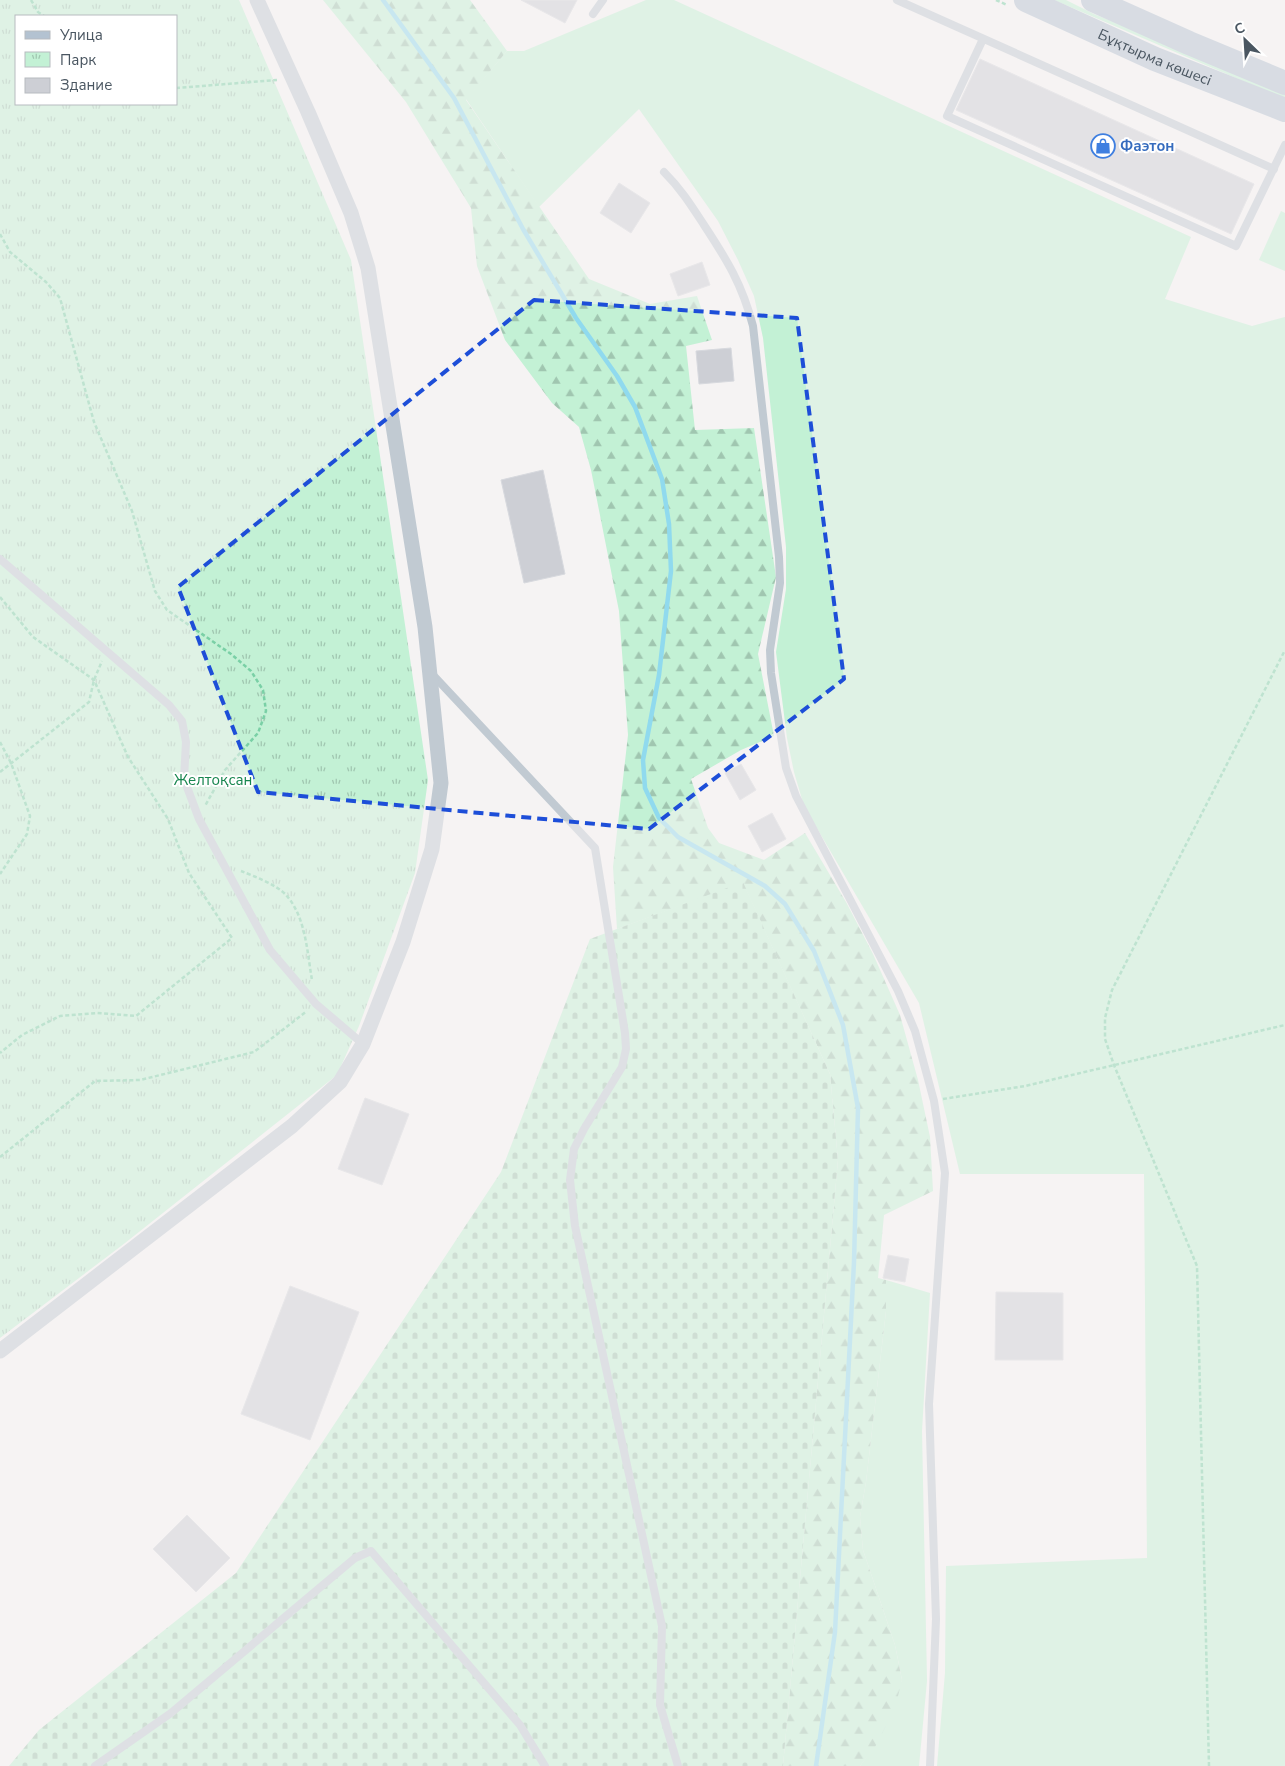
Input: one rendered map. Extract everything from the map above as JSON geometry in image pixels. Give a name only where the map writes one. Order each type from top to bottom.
[{"type":"main road","name":"Бұқтырма көшесі","points":[[1026,0],[1147,55],[1285,110]]},
{"type":"main road","name":"Бұқтырма көшесі","points":[[1093,0],[1189,43],[1285,82]]},
{"type":"street","points":[[0,1351],[292,1126],[340,1082],[363,1044],[403,942],[432,849],[441,783],[426,627],[368,268],[351,213],[257,0]]},
{"type":"lane","points":[[593,14],[603,0]]},
{"type":"lane","points":[[897,0],[1274,169]]},
{"type":"lane","points":[[983,39],[947,116],[1236,246],[1285,145]]},
{"type":"lane","points":[[664,172],[680,188],[731,265],[746,301],[753,326],[779,556],[780,583],[770,650],[786,768],[796,796],[898,990],[915,1031],[934,1101],[944,1173],[929,1404],[936,1618],[930,1766]]},
{"type":"lane","points":[[0,559],[170,705],[182,721],[186,742],[184,779],[199,819],[270,950],[316,1004],[363,1044]]},
{"type":"lane","points":[[429,671],[595,848],[625,1032],[626,1049],[622,1067],[574,1149],[570,1180],[575,1226],[662,1626],[660,1705],[678,1766]]},
{"type":"lane","points":[[95,1766],[171,1713],[356,1558],[371,1551],[520,1725],[545,1766]]},
{"type":"path","points":[[31,0],[38,12],[42,15]]},
{"type":"path","points":[[178,88],[293,79]]},
{"type":"path","points":[[0,234],[10,252],[46,282],[60,298],[94,422],[132,512],[155,591],[167,610],[231,654],[251,671],[263,690],[266,711],[258,733],[225,770],[199,819]]},
{"type":"path","points":[[0,596],[33,637],[94,680],[128,757],[168,819],[189,873],[232,938],[136,1016],[97,1013],[60,1016],[22,1035],[0,1052]]},
{"type":"path","points":[[1209,1766],[1197,1266],[1114,1065],[1105,1038],[1105,1018],[1112,990],[1285,650]]},
{"type":"path","points":[[0,772],[89,702],[94,680],[106,652]]},
{"type":"path","points":[[0,742],[11,763],[30,816],[27,834],[0,874]]},
{"type":"path","points":[[0,1157],[95,1081],[140,1080],[254,1052],[316,1004],[300,915],[285,894],[257,878],[223,864]]},
{"type":"path","points":[[934,1101],[1024,1086],[1285,1025]]},
{"type":"highlighted area","points":[[534,300],[797,318],[844,679],[649,829],[258,792],[178,587]]},
{"type":"green space","name":"Желтоқсан","points":[[0,0],[239,0],[351,260],[428,780],[415,873],[359,1026],[337,1075],[125,1243],[0,1338]]},
{"type":"green space","points":[[323,0],[470,0],[507,51],[466,100],[589,279],[650,304],[697,296],[712,340],[686,346],[695,430],[754,428],[776,577],[758,654],[774,736],[741,750],[691,779],[708,828],[719,843],[764,860],[805,833],[846,902],[873,954],[900,1015],[918,1080],[930,1137],[933,1191],[884,1215],[878,1278],[886,1280],[886,1311],[866,1482],[860,1517],[863,1550],[895,1645],[902,1680],[895,1708],[875,1747],[860,1766],[783,1766],[838,1160],[830,1074],[743,883],[617,929],[613,867],[628,735],[619,611],[591,470],[579,427],[552,403],[505,340],[477,266],[471,208],[406,102]]},
{"type":"green space","points":[[646,0],[674,0],[1191,237],[1165,299],[1252,326],[1285,317],[1285,1766],[937,1766],[945,1673],[946,1566],[1147,1558],[1144,1174],[960,1174],[919,1003],[804,806],[794,772],[787,738],[776,652],[786,589],[786,547],[763,338],[754,296],[738,260],[718,221],[639,109],[539,207],[466,99],[507,51],[524,51]]},
{"type":"green space","points":[[1054,0],[1066,0],[1094,14],[1285,91],[1285,99]]},
{"type":"green space","points":[[1281,211],[1285,213],[1285,271],[1259,260]]},
{"type":"green space","points":[[743,882],[830,1074],[838,1160],[783,1766],[9,1766],[39,1730],[236,1573],[501,1172],[590,939]]},
{"type":"green space","points":[[886,1280],[930,1293],[922,1431],[927,1681],[919,1766],[860,1766],[874,1747],[902,1680],[895,1645],[863,1550],[860,1517],[866,1482],[886,1311]]},
{"type":"building","points":[[521,0],[577,0],[565,23]]},
{"type":"building","name":"Фаэтон","points":[[980,59],[1254,184],[1231,234],[956,110]]},
{"type":"building","points":[[619,183],[650,203],[631,233],[600,213]]},
{"type":"building","points":[[702,262],[710,285],[678,296],[670,274]]},
{"type":"building","points":[[731,348],[734,381],[699,384],[696,351]]},
{"type":"building","points":[[543,470],[565,574],[524,583],[501,480]]},
{"type":"building","points":[[741,764],[756,790],[740,800],[725,773]]},
{"type":"building","points":[[772,813],[786,839],[762,852],[748,826]]},
{"type":"building","points":[[365,1098],[409,1114],[382,1185],[338,1169]]},
{"type":"building","points":[[888,1255],[909,1259],[905,1282],[883,1278]]},
{"type":"building","points":[[290,1286],[359,1312],[310,1440],[241,1414]]},
{"type":"building","points":[[996,1292],[1063,1293],[1063,1360],[995,1360]]},
{"type":"building","points":[[187,1515],[230,1558],[196,1592],[153,1549]]},
{"type":"waterway","points":[[383,0],[454,98],[523,229],[576,318],[617,376],[635,407],[662,479],[669,524],[671,571],[659,675],[643,760],[645,788],[659,818],[678,837],[765,886],[785,904],[814,951],[843,1025],[858,1108],[854,1262],[835,1632],[816,1766]]},
{"type":"place","name":"Фаэтон","points":[[1103,146]]}]
